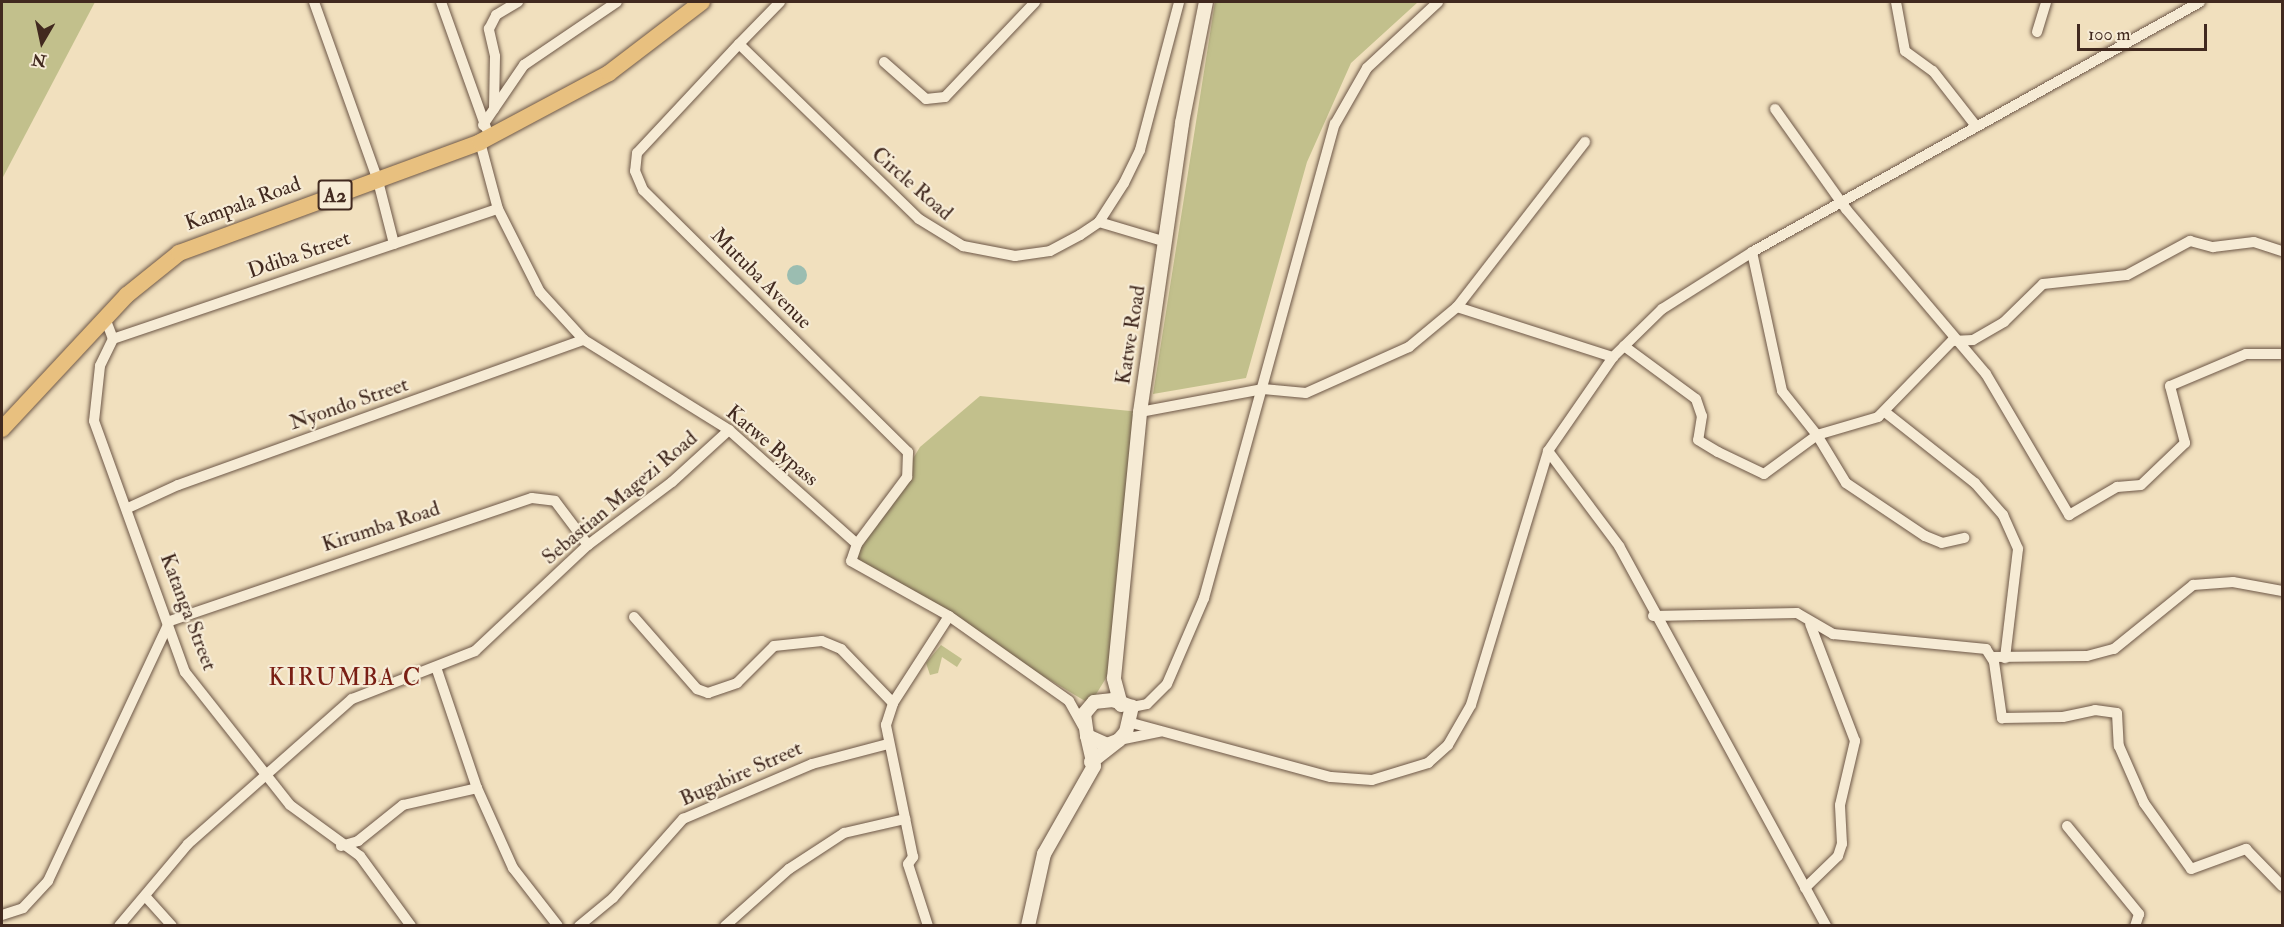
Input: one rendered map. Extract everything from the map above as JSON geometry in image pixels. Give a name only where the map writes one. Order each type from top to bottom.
[{"type":"main road","name":"Kampala Road","points":[[2,429],[105,318],[164,263],[198,242],[378,181],[485,134],[609,73],[702,2]]},
{"type":"street","points":[[314,2],[378,181],[394,244]]},
{"type":"street","name":"Katwe Bypass","points":[[441,2],[485,134],[498,208],[540,292],[584,340],[729,430],[857,544]]},
{"type":"street","points":[[494,109],[495,56],[489,29],[496,15],[518,2]]},
{"type":"street","points":[[485,134],[494,109],[529,60],[616,2]]},
{"type":"street","points":[[739,44],[780,2]]},
{"type":"street","points":[[884,62],[926,99],[945,97],[1035,2]]},
{"type":"street","name":"Circle Road","points":[[739,44],[859,163],[946,239],[1015,256],[1050,251],[1099,222],[1140,150],[1179,2]]},
{"type":"street","name":"Katwe Road","points":[[1127,706],[1114,678],[1140,412],[1206,2]]},
{"type":"street","points":[[1069,701],[1127,706],[1158,696],[1188,641],[1263,389],[1320,165],[1349,93],[1367,68],[1438,2]]},
{"type":"street","points":[[1896,2],[1905,51],[1933,71],[1976,126]]},
{"type":"street","points":[[2037,32],[2046,2]]},
{"type":"street","points":[[1128,722],[1331,777],[1372,780],[1428,763],[1455,736],[1471,705],[1548,451],[1612,357],[1662,309],[1752,252],[2199,2]]},
{"type":"street","name":"Mutuba Avenue","points":[[739,44],[637,153],[634,171],[644,190],[908,452],[906,477],[857,544]]},
{"type":"street","points":[[1775,109],[1842,202],[1960,340],[2042,461],[2069,515],[2117,487],[2140,485],[2185,443],[2170,386],[2246,354],[2283,354]]},
{"type":"street","points":[[1140,412],[1263,389],[1306,393],[1340,380],[1409,347],[1457,307],[1585,142]]},
{"type":"street","name":"Ddiba Street","points":[[113,339],[498,208]]},
{"type":"street","points":[[1099,222],[1166,242]]},
{"type":"street","points":[[1624,346],[1696,399],[1702,416],[1698,440],[1764,474],[1817,435],[1829,433],[1885,412],[1908,382],[1960,340],[1973,340],[2004,322],[2043,284],[2127,274],[2190,241],[2213,247],[2254,242],[2283,251]]},
{"type":"street","points":[[1752,252],[1782,391],[1817,435],[1846,483],[1925,536],[1942,543],[1964,538]]},
{"type":"street","points":[[1457,307],[1612,357]]},
{"type":"street","points":[[105,318],[113,339]]},
{"type":"street","name":"Katanga Street","points":[[113,339],[100,366],[94,421],[170,621],[185,672],[266,770],[290,805],[341,846],[360,856],[411,926]]},
{"type":"street","name":"Nyondo Street","points":[[128,508],[178,485],[584,340]]},
{"type":"street","points":[[1885,412],[1920,435],[1940,461],[1975,483],[2003,515],[2018,549],[2005,658]]},
{"type":"street","name":"Sebastian Magezi Road","points":[[118,926],[146,897],[188,844],[266,770],[352,699],[437,670],[476,651],[588,545],[672,482],[729,430]]},
{"type":"street","points":[[1824,449],[1829,433]]},
{"type":"street","points":[[1548,451],[1619,546],[1653,616],[1826,926]]},
{"type":"street","name":"Kirumba Road","points":[[170,621],[532,498],[555,501],[588,545]]},
{"type":"street","points":[[857,544],[851,561],[949,616],[1069,701],[1085,731],[1091,762],[1094,766],[1035,876],[1029,926]]},
{"type":"street","points":[[1992,657],[2114,650],[2193,585],[2233,582],[2283,591]]},
{"type":"street","points":[[1653,616],[1797,613],[1833,634],[1946,643],[1986,649],[1992,657],[1999,710],[2008,721],[2095,710],[2117,713],[2119,746],[2144,803],[2191,869],[2246,849],[2283,886]]},
{"type":"street","points":[[928,926],[909,868],[913,857],[888,744],[886,724],[893,703],[949,616]]},
{"type":"street","points":[[634,617],[697,689],[708,693],[737,683],[774,646],[822,641],[841,650],[893,703]]},
{"type":"street","points":[[1805,888],[1838,856],[1842,844],[1840,805],[1855,741],[1807,619]]},
{"type":"street","points":[[2,915],[23,908],[48,881],[170,621]]},
{"type":"street","points":[[437,670],[477,788],[513,868],[557,925],[566,926]]},
{"type":"street","points":[[1085,731],[1092,703],[1114,678]]},
{"type":"street","points":[[1091,762],[1118,741],[1128,722],[1127,706]]},
{"type":"street","points":[[1085,731],[1107,745],[1159,732]]},
{"type":"street","name":"Bugabire Street","points":[[579,926],[613,898],[683,819],[812,764],[888,744]]},
{"type":"street","points":[[341,846],[358,841],[404,805],[477,788]]},
{"type":"street","points":[[725,926],[789,869],[844,833],[905,819]]},
{"type":"street","points":[[2067,826],[2139,914],[2135,926]]},
{"type":"street","points":[[358,841],[360,856]]},
{"type":"street","points":[[146,897],[172,926]]},
{"type":"shaded area","points":[[2,2],[95,2],[2,179]]},
{"type":"shaded area","points":[[1215,2],[1418,2],[1351,63],[1307,162],[1246,378],[1153,394]]},
{"type":"shaded area","points":[[980,396],[1140,412],[1116,662],[1090,704],[851,561],[920,447]]},
{"type":"shaded area","points":[[941,645],[962,659],[957,667],[942,657],[938,673],[930,675],[926,663]]},
{"type":"water","points":[[797,265],[804,268],[807,275],[804,282],[797,285],[790,282],[787,275],[790,268]]},
{"type":"district","name":"KIRUMBA C","points":[[345,678]]}]
